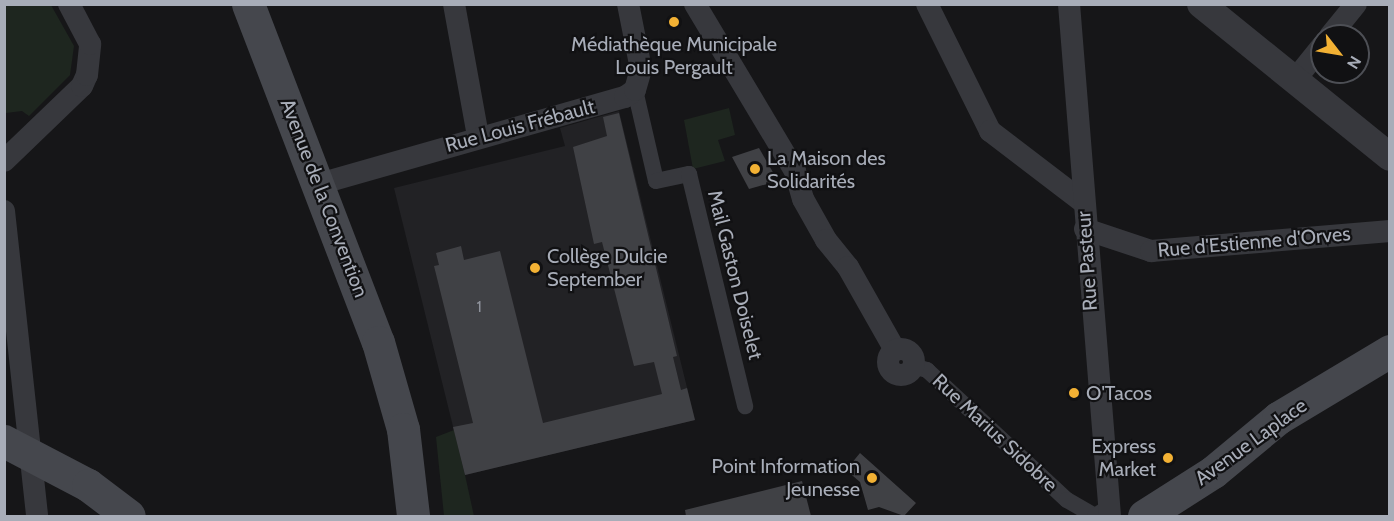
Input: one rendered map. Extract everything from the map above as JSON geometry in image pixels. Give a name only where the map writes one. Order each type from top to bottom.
[{"type":"main road","name":"Avenue de la Convention","points":[[248,4],[319,184],[394,393],[409,470],[413,516]]},
{"type":"main road","name":"Avenue Laplace","points":[[1144,516],[1213,472],[1278,418],[1389,351]]},
{"type":"main road","points":[[18,460],[105,516]]},
{"type":"main road","points":[[18,460],[101,493],[129,516]]},
{"type":"street","points":[[4,161],[82,86],[87,75],[90,44],[69,4]]},
{"type":"street","points":[[454,4],[478,136]]},
{"type":"street","points":[[628,4],[640,69],[634,90]]},
{"type":"street","name":"Rue Marius Sidobre","points":[[695,4],[795,171],[803,199],[826,240],[848,267],[895,350],[909,352],[913,366],[927,370],[1066,500],[1095,516],[1108,513]]},
{"type":"street","points":[[927,4],[990,130],[1083,202]]},
{"type":"street","name":"Rue Pasteur","points":[[1069,4],[1108,513]]},
{"type":"street","points":[[1201,4],[1389,157]]},
{"type":"street","points":[[1340,24],[1356,4]]},
{"type":"street","points":[[1294,81],[1310,61]]},
{"type":"street","name":"Rue Louis Frébault","points":[[319,184],[478,136],[499,136],[619,99],[634,90]]},
{"type":"street","name":"Mail Gaston Doiselet","points":[[634,90],[656,181],[689,174],[745,406]]},
{"type":"street","points":[[4,211],[18,460],[38,516]]},
{"type":"street","name":"Rue d'Estienne d'Orves","points":[[1085,229],[1150,251],[1389,231]]},
{"type":"shaded area","points":[[4,5],[51,5],[74,46],[70,75],[29,116],[22,111],[6,113]]},
{"type":"shaded area","points":[[729,108],[735,135],[718,140],[725,161],[693,169],[684,120]]},
{"type":"shaded area","name":"Collège Dulcie September","points":[[619,111],[695,420],[465,475],[394,188],[565,146],[560,128]]},
{"type":"shaded area","points":[[454,430],[474,516],[444,516],[436,437]]},
{"type":"building","name":"Collège Dulcie September","points":[[619,113],[677,356],[673,357],[681,390],[687,388],[695,420],[465,475],[453,427],[473,423],[434,266],[439,265],[436,253],[461,246],[464,260],[500,251],[543,423],[662,394],[654,362],[634,366],[602,242],[594,244],[573,147],[607,136],[603,117]]},
{"type":"building","name":"La Maison des Solidarités","points":[[759,148],[778,181],[749,189],[732,157]]},
{"type":"building","name":"Point Information Jeunesse","points":[[860,453],[916,503],[904,516],[879,507],[868,510],[860,482],[846,470]]},
{"type":"building","points":[[802,481],[811,516],[686,516],[685,510]]},
{"type":"place","name":"Médiathèque Municipale Louis Pergault","points":[[674,22]]},
{"type":"place","name":"La Maison des Solidarités","points":[[755,169]]},
{"type":"place","name":"Collège Dulcie September","points":[[535,268]]},
{"type":"place","name":"O'Tacos","points":[[1074,393]]},
{"type":"place","name":"Express Market","points":[[1168,458]]},
{"type":"place","name":"Point Information Jeunesse","points":[[872,478]]}]
